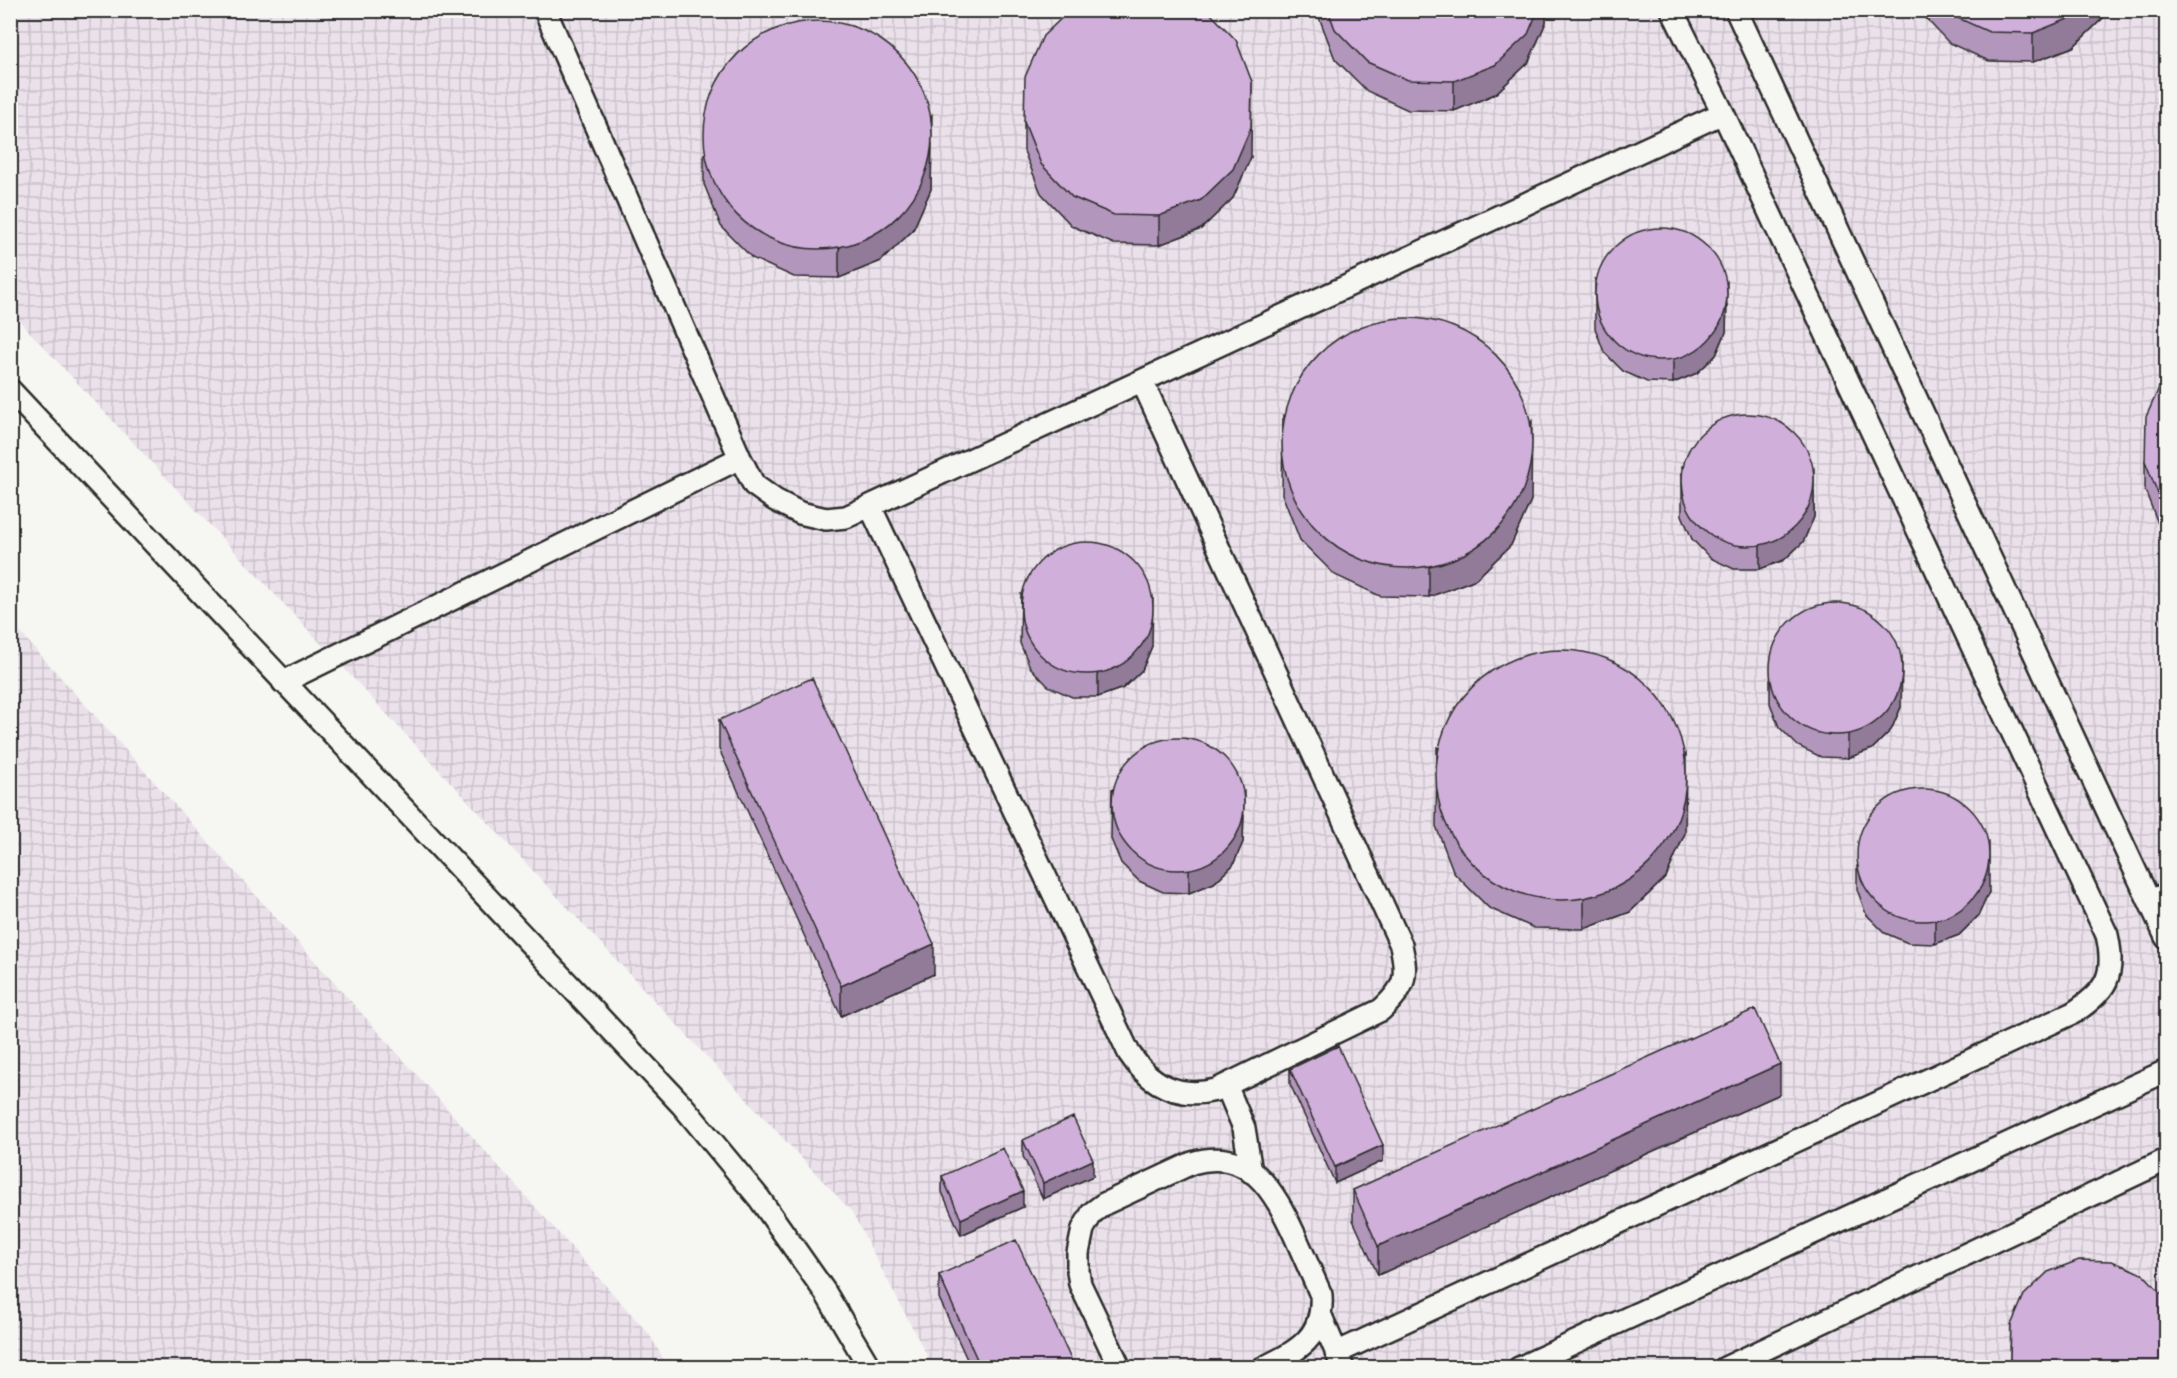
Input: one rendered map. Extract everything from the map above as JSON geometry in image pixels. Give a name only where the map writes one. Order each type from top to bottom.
[{"type":"lane","points":[[545,10],[740,458],[754,485],[775,500],[800,513],[826,519],[846,517],[1723,113]]},
{"type":"lane","points":[[1321,1316],[1340,1360],[2073,1013],[2090,1002],[2101,989],[2110,972],[2112,956],[2107,935],[1723,113],[1672,10]]},
{"type":"lane","points":[[1736,10],[2158,898],[2166,937]]},
{"type":"lane","points":[[870,506],[1129,1053],[1140,1071],[1154,1081],[1178,1091],[1199,1094],[1216,1090],[1381,1010],[1396,996],[1402,985],[1405,973],[1404,957],[1401,945],[1142,381]]},
{"type":"lane","points":[[10,390],[682,1105],[759,1198],[825,1292],[870,1368]]},
{"type":"lane","points":[[283,681],[740,458]]},
{"type":"lane","points":[[1519,1368],[2166,1071]]},
{"type":"lane","points":[[1226,1085],[1244,1128],[1251,1172]]},
{"type":"lane","points":[[1120,1368],[1080,1284],[1078,1253],[1083,1228],[1092,1213],[1104,1204],[1192,1163],[1207,1159],[1226,1159],[1245,1167],[1265,1182],[1279,1201],[1321,1295],[1321,1316],[1318,1325],[1302,1346],[1263,1368]]},
{"type":"lane","points":[[1725,1368],[2166,1160]]},
{"type":"shaded area","points":[[11,11],[2166,11],[2166,1367],[933,1367],[852,1212],[11,312]]},
{"type":"shaded area","points":[[10,621],[649,1334],[668,1367],[11,1367]]},
{"type":"building","points":[[1070,10],[1207,10],[1236,40],[1252,82],[1251,127],[1233,169],[1201,200],[1159,216],[1114,215],[1072,197],[1041,164],[1024,122],[1025,77],[1043,36]]},
{"type":"building","points":[[1328,10],[1538,10],[1528,34],[1495,65],[1454,81],[1408,80],[1367,62],[1335,29]]},
{"type":"building","points":[[1946,10],[2080,10],[2073,17],[2033,33],[1989,32],[1949,14]]},
{"type":"building","points":[[818,21],[840,23],[872,34],[899,54],[919,81],[930,113],[932,135],[930,157],[919,189],[899,216],[872,236],[840,247],[818,249],[796,247],[764,236],[737,216],[717,189],[706,157],[704,135],[706,113],[717,81],[737,54],[764,34],[796,23]]},
{"type":"building","points":[[1661,228],[1686,233],[1708,247],[1722,269],[1727,294],[1722,319],[1708,341],[1686,355],[1661,360],[1636,355],[1614,341],[1600,319],[1595,294],[1600,269],[1614,247],[1636,233]]},
{"type":"building","points":[[1395,318],[1419,318],[1455,327],[1477,339],[1496,354],[1511,373],[1523,395],[1530,419],[1532,443],[1530,467],[1523,491],[1511,513],[1496,532],[1477,547],[1455,559],[1419,568],[1395,568],[1359,559],[1337,547],[1318,532],[1303,513],[1291,491],[1282,455],[1282,431],[1291,395],[1303,373],[1318,354],[1337,339],[1359,327]]},
{"type":"building","points":[[2166,375],[2166,506],[2161,501],[2145,461],[2146,417]]},
{"type":"building","points":[[1748,414],[1773,419],[1795,433],[1809,455],[1814,480],[1809,505],[1795,527],[1773,541],[1748,546],[1723,541],[1701,527],[1687,505],[1682,480],[1687,455],[1701,433],[1723,419]]},
{"type":"building","points":[[1087,542],[1112,547],[1134,561],[1148,583],[1153,608],[1148,633],[1134,655],[1112,669],[1087,674],[1062,669],[1040,655],[1026,633],[1021,608],[1026,583],[1040,561],[1062,547]]},
{"type":"building","points":[[1836,603],[1861,608],[1883,622],[1897,644],[1902,669],[1897,694],[1883,716],[1861,730],[1836,735],[1811,730],[1789,716],[1775,694],[1770,669],[1775,644],[1789,622],[1811,608]]},
{"type":"building","points":[[1549,650],[1573,650],[1609,659],[1631,671],[1650,686],[1665,705],[1677,727],[1684,751],[1686,775],[1684,799],[1677,823],[1665,845],[1650,864],[1631,879],[1609,891],[1573,900],[1549,900],[1513,891],[1491,879],[1472,864],[1457,845],[1445,823],[1436,787],[1436,763],[1445,727],[1457,705],[1472,686],[1491,671],[1513,659]]},
{"type":"building","points":[[812,678],[934,944],[841,986],[719,720]]},
{"type":"building","points":[[1178,738],[1203,743],[1225,757],[1239,779],[1244,804],[1239,829],[1225,851],[1203,865],[1178,870],[1153,865],[1131,851],[1117,829],[1112,804],[1117,779],[1131,757],[1153,743]]},
{"type":"building","points":[[1923,789],[1948,794],[1970,808],[1984,830],[1989,855],[1984,880],[1970,902],[1948,916],[1923,921],[1898,916],[1876,902],[1862,880],[1857,855],[1862,830],[1876,808],[1898,794]]},
{"type":"building","points":[[1755,1009],[1780,1064],[1378,1246],[1353,1190]]},
{"type":"building","points":[[1338,1046],[1383,1145],[1335,1167],[1290,1069]]},
{"type":"building","points":[[1073,1117],[1093,1160],[1043,1183],[1023,1140]]},
{"type":"building","points":[[1003,1148],[1023,1191],[961,1219],[942,1176]]},
{"type":"building","points":[[1016,1240],[1075,1368],[981,1368],[939,1275]]},
{"type":"building","points":[[2079,1260],[2112,1261],[2143,1274],[2166,1298],[2166,1368],[2014,1368],[2010,1358],[2011,1325],[2024,1295],[2048,1272]]}]
